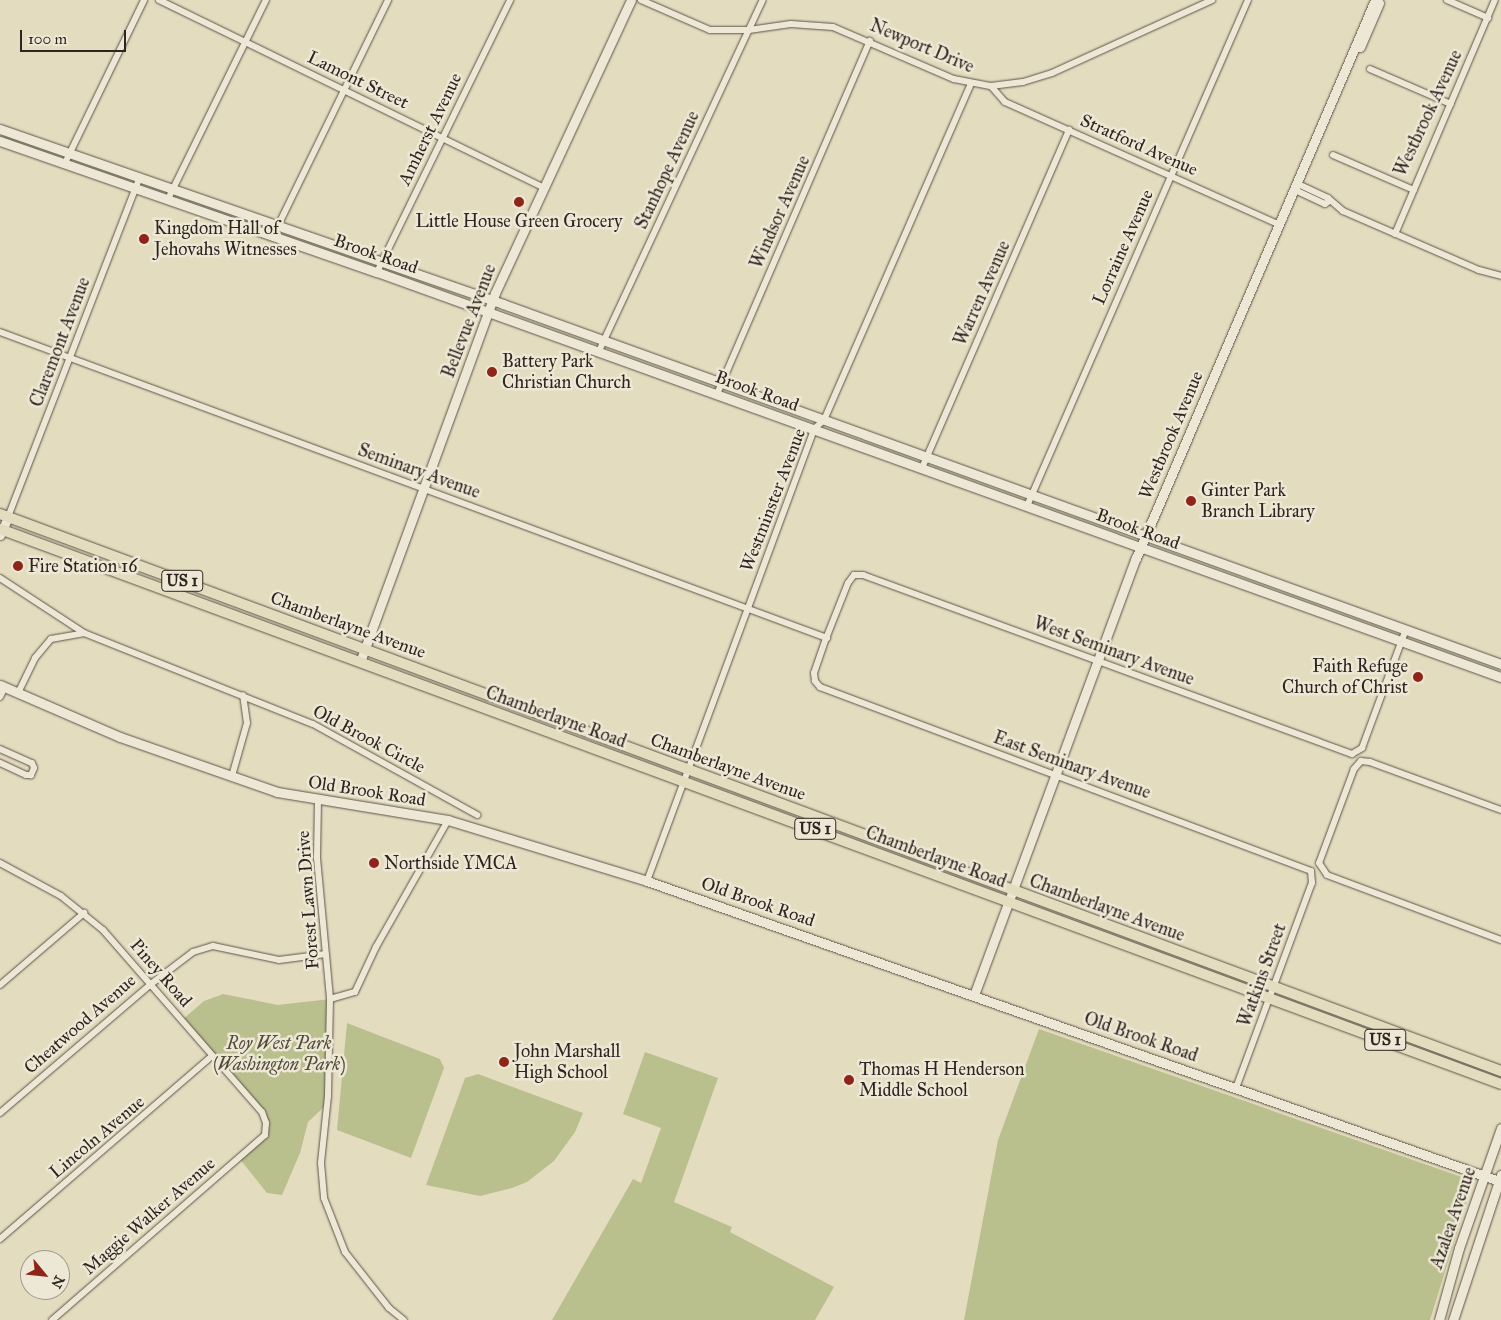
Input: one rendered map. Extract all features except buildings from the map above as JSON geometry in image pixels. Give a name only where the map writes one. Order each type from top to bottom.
[{"type":"main road","name":"Bellevue Avenue","points":[[360,662],[492,300],[631,0]]},
{"type":"main road","name":"Westbrook Avenue","points":[[974,995],[1140,547],[1350,64],[1375,0]]},
{"type":"main road","name":"Westbrook Avenue","points":[[1350,64],[1370,28],[1380,0]]},
{"type":"main road","name":"Brook Road","points":[[0,129],[492,300],[1501,664]]},
{"type":"main road","name":"Brook Road","points":[[0,141],[377,272],[1501,677]]},
{"type":"main road","points":[[1,531],[4,515]]},
{"type":"main road","name":"Chamberlayne Avenue","points":[[4,515],[1501,1071]]},
{"type":"main road","name":"Chamberlayne Avenue","points":[[1,531],[360,662]]},
{"type":"main road","name":"Chamberlayne Road","points":[[360,662],[1501,1084]]},
{"type":"main road","name":"Old Brook Road","points":[[2,686],[120,737],[277,792],[448,820],[647,881],[1484,1176],[1500,1179]]},
{"type":"main road","name":"Azalea Avenue","points":[[1439,1320],[1501,1128]]},
{"type":"main road","name":"Azalea Avenue","points":[[1452,1320],[1500,1179]]},
{"type":"street","points":[[65,164],[144,0]]},
{"type":"street","name":"Lamont Street","points":[[159,0],[544,188]]},
{"type":"street","points":[[168,199],[266,0]]},
{"type":"street","points":[[273,236],[388,0]]},
{"type":"street","name":"Amherst Avenue","points":[[377,272],[510,0]]},
{"type":"street","name":"Newport Drive","points":[[641,0],[704,28],[749,30],[790,24],[828,26],[870,41],[971,84],[991,86],[1043,77],[1212,0]]},
{"type":"street","name":"Stanhope Avenue","points":[[599,352],[763,0]]},
{"type":"street","name":"Lorraine Avenue","points":[[1027,506],[1248,0]]},
{"type":"street","points":[[1447,0],[1488,18]]},
{"type":"street","name":"Westbrook Avenue","points":[[1333,155],[1414,190],[1495,0]]},
{"type":"street","name":"Windsor Avenue","points":[[717,394],[870,41]]},
{"type":"street","points":[[1370,69],[1451,104]]},
{"type":"street","name":"Westminster Avenue","points":[[647,881],[814,429],[824,420],[971,84]]},
{"type":"street","name":"Stratford Avenue","points":[[991,86],[1001,99],[1280,225]]},
{"type":"street","name":"Warren Avenue","points":[[922,468],[1069,130]]},
{"type":"street","name":"Claremont Avenue","points":[[4,515],[70,357],[140,177]]},
{"type":"street","points":[[1296,187],[1324,196],[1328,202],[1395,234],[1501,276]]},
{"type":"street","points":[[1395,234],[1414,190]]},
{"type":"street","name":"Seminary Avenue","points":[[0,332],[827,638]]},
{"type":"street","name":"West Seminary Avenue","points":[[827,638],[848,583],[859,575],[1349,753],[1358,753],[1401,641]]},
{"type":"street","name":"Old Brook Circle","points":[[0,578],[84,633],[313,724],[478,815]]},
{"type":"street","points":[[1401,641],[1406,629]]},
{"type":"street","points":[[18,693],[35,658],[51,639],[84,633]]},
{"type":"street","name":"East Seminary Avenue","points":[[827,638],[814,673],[815,681],[820,687],[1305,868],[1312,873]]},
{"type":"street","points":[[0,697],[2,686]]},
{"type":"street","points":[[232,776],[248,723],[243,695]]},
{"type":"street","points":[[0,749],[32,763],[34,768],[31,774],[26,775],[0,763]]},
{"type":"street","points":[[1501,810],[1370,762],[1361,761],[1354,768],[1320,861],[1320,869],[1327,876],[1501,940]]},
{"type":"street","name":"Forest Lawn Drive","points":[[318,800],[317,858],[330,999],[328,1096],[321,1163],[324,1198],[345,1252],[388,1308],[404,1320]]},
{"type":"street","points":[[330,999],[354,992],[376,947],[448,820]]},
{"type":"street","name":"Piney Road","points":[[0,863],[48,888],[84,913],[110,937],[262,1112],[265,1135]]},
{"type":"street","name":"Watkins Street","points":[[1236,1088],[1312,883],[1312,873]]},
{"type":"street","points":[[0,984],[84,913]]},
{"type":"street","name":"Cheatwood Avenue","points":[[0,1113],[151,984],[193,952],[213,946],[279,960],[326,954]]},
{"type":"street","name":"Lincoln Avenue","points":[[0,1239],[212,1056]]},
{"type":"street","name":"Maggie Walker Avenue","points":[[52,1320],[265,1135]]},
{"type":"green space","name":"Roy West Park (Washington Park)","points":[[223,994],[278,1005],[330,999],[327,1104],[308,1122],[300,1153],[282,1195],[267,1193],[239,1158],[265,1135],[262,1112],[182,1020],[204,1001]]},
{"type":"green space","points":[[347,1023],[440,1059],[444,1068],[411,1158],[337,1130]]},
{"type":"green space","points":[[1039,1029],[1473,1181],[1430,1320],[964,1320],[998,1140]]},
{"type":"green space","points":[[645,1052],[718,1078],[674,1202],[732,1227],[730,1232],[834,1287],[815,1320],[552,1320],[633,1179],[641,1183],[661,1128],[623,1114]]},
{"type":"green space","points":[[478,1074],[583,1113],[575,1132],[554,1161],[527,1182],[512,1188],[480,1196],[426,1185],[465,1078]]},
{"type":"place","name":"Little House Green Grocery","points":[[519,202]]},
{"type":"place","name":"Kingdom Hall of Jehovahs Witnesses","points":[[144,239]]},
{"type":"place","name":"Battery Park Christian Church","points":[[492,372]]},
{"type":"place","name":"Ginter Park Branch Library","points":[[1191,501]]},
{"type":"place","name":"Fire Station 16","points":[[18,566]]},
{"type":"place","name":"Faith Refuge Church of Christ","points":[[1418,677]]},
{"type":"place","name":"Northside YMCA","points":[[374,863]]},
{"type":"place","name":"John Marshall High School","points":[[504,1062]]},
{"type":"place","name":"Thomas H Henderson Middle School","points":[[849,1080]]}]
